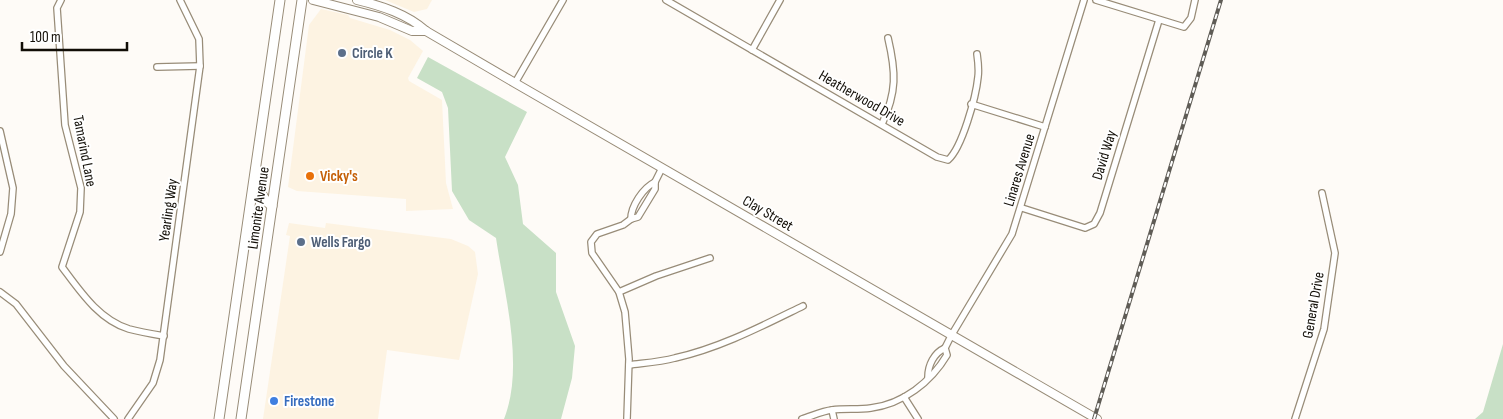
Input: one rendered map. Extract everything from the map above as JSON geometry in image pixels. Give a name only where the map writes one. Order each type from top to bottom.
[{"type":"main road","name":"Limonite Avenue","points":[[219,419],[280,0]]},
{"type":"main road","name":"Limonite Avenue","points":[[241,419],[302,0]]},
{"type":"main road","name":"Clay Street","points":[[313,0],[379,17],[412,31],[426,31]]},
{"type":"main road","name":"Clay Street","points":[[357,0],[397,13],[416,22],[426,31],[515,83],[1097,419]]},
{"type":"main road","points":[[267,94],[270,106],[259,191],[263,198],[272,206]]},
{"type":"street","name":"Tamarind Lane","points":[[61,0],[57,8],[65,124],[82,188],[80,212],[62,267],[84,296],[104,316],[127,328],[164,336]]},
{"type":"street","points":[[515,83],[563,0]]},
{"type":"street","name":"Heatherwood Drive","points":[[666,0],[937,157],[948,160],[954,154],[971,104],[978,78],[978,54]]},
{"type":"street","points":[[752,50],[780,0]]},
{"type":"street","name":"Linares Avenue","points":[[904,397],[928,377],[936,373],[947,355],[945,348],[951,336],[1005,247],[1022,208],[1084,0]]},
{"type":"street","points":[[1096,0],[1184,27],[1190,18],[1195,0]]},
{"type":"street","name":"Yearling Way","points":[[128,419],[153,383],[160,360],[200,66],[199,39],[183,1]]},
{"type":"street","name":"David Way","points":[[1022,208],[1085,228],[1094,224],[1100,213],[1158,20]]},
{"type":"street","points":[[882,124],[892,98],[895,77],[888,38]]},
{"type":"street","points":[[157,67],[200,66]]},
{"type":"street","points":[[971,104],[1045,127]]},
{"type":"street","points":[[0,131],[13,188],[10,214],[0,252]]},
{"type":"street","points":[[628,419],[629,365],[625,312],[619,292],[592,253],[591,242],[597,234],[623,225],[631,219],[638,217],[655,190],[654,182],[662,168]]},
{"type":"street","name":"General Drive","points":[[1296,419],[1324,328],[1335,253],[1322,193]]},
{"type":"street","points":[[619,292],[656,276],[710,258]]},
{"type":"street","points":[[0,292],[16,304],[64,366],[114,419]]},
{"type":"street","points":[[629,365],[675,358],[706,349],[762,326],[803,306]]},
{"type":"street","points":[[802,419],[832,410],[870,409],[889,404],[904,397],[918,419]]},
{"type":"street","points":[[832,410],[834,419]]},
{"type":"shaded area","points":[[385,0],[432,0],[427,9],[414,12]]},
{"type":"shaded area","points":[[321,9],[348,15],[350,18],[390,30],[410,40],[423,51],[408,78],[409,81],[442,100],[446,183],[453,209],[406,211],[406,199],[297,191],[288,187],[309,25]]},
{"type":"shaded area","points":[[289,223],[325,228],[326,223],[451,239],[468,246],[475,252],[478,274],[459,360],[387,350],[378,419],[263,419],[290,236],[286,235]]},
{"type":"green space","points":[[428,57],[527,112],[505,157],[518,185],[523,224],[556,253],[556,292],[575,346],[572,378],[561,419],[504,419],[510,398],[513,376],[513,353],[508,305],[496,238],[469,220],[452,191],[448,108],[442,92],[417,78]]},
{"type":"green space","points":[[1503,344],[1503,419],[1475,419],[1483,412]]},
{"type":"railway","points":[[1094,419],[1221,0]]},
{"type":"place","name":"Circle K","points":[[342,53]]},
{"type":"place","name":"Vicky's","points":[[310,176]]},
{"type":"place","name":"Wells Fargo","points":[[301,242]]},
{"type":"place","name":"Firestone","points":[[274,401]]}]
